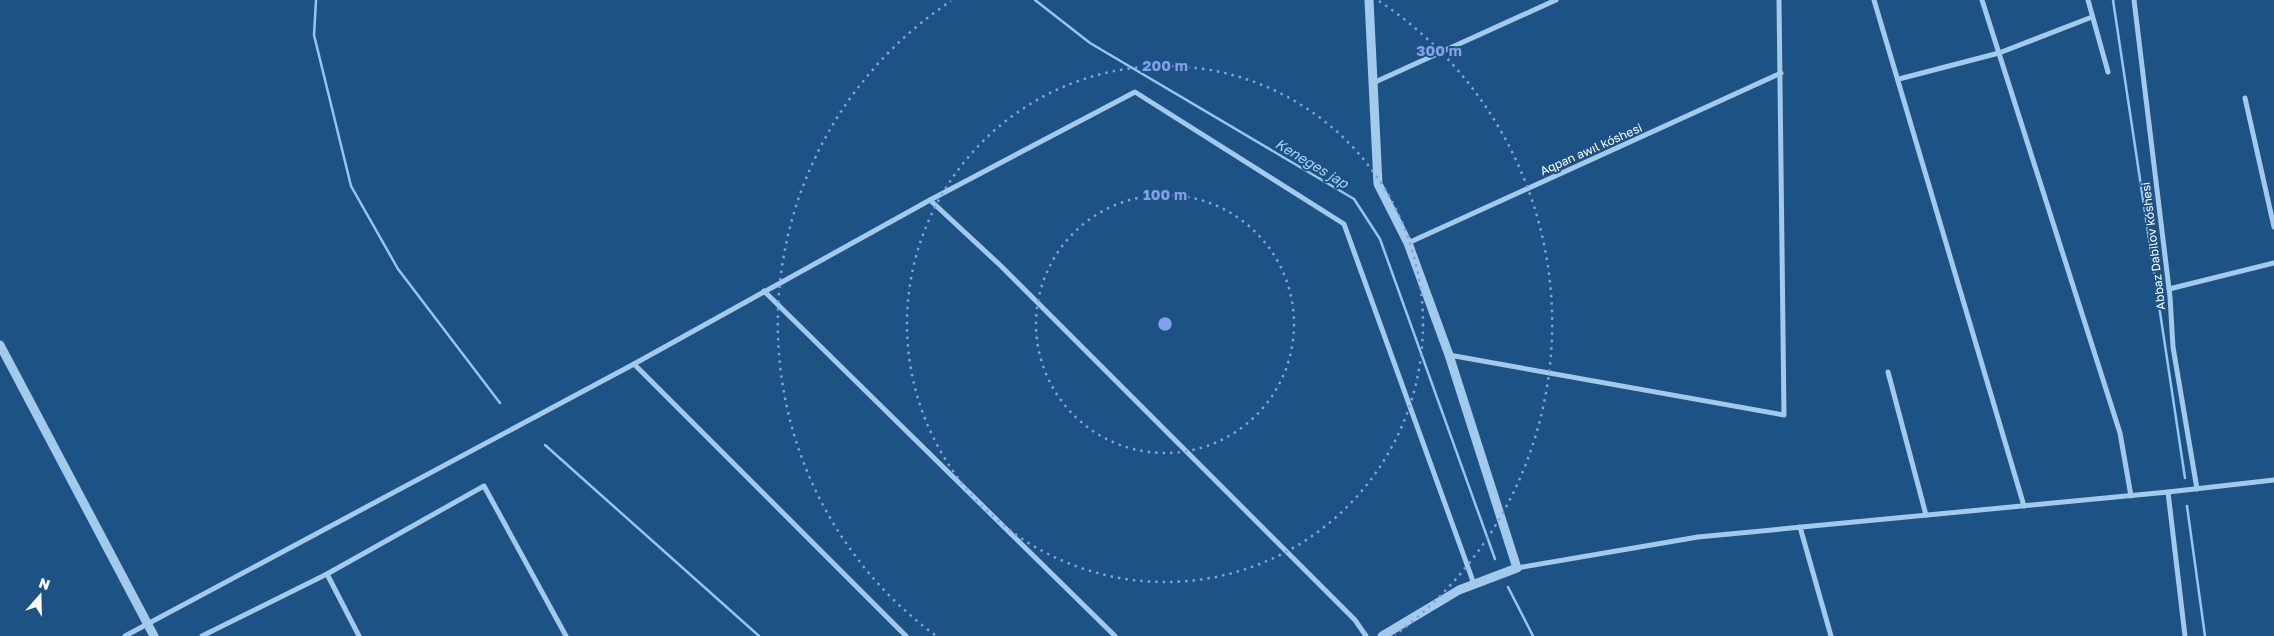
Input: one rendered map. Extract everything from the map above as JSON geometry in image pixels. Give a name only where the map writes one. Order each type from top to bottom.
[{"type":"street","points":[[1369,0],[1378,184],[1408,242],[1450,355],[1517,568]]},
{"type":"street","points":[[1373,83],[1556,0]]},
{"type":"street","points":[[1450,355],[1784,415],[1779,0]]},
{"type":"street","points":[[1874,0],[1899,78],[2024,506]]},
{"type":"street","points":[[1982,0],[2120,433],[2132,496]]},
{"type":"street","points":[[2088,0],[2108,72]]},
{"type":"street","name":"Abbaz Dabilov kóshesi","points":[[2134,0],[2169,289],[2173,347],[2197,489]]},
{"type":"street","points":[[1899,78],[1999,53],[2092,17]]},
{"type":"street","name":"Aqpan awıl kóshesi","points":[[1408,242],[1781,73]]},
{"type":"street","points":[[125,636],[634,364],[930,200],[1135,92],[1344,224],[1474,584]]},
{"type":"street","points":[[2245,98],[2274,227]]},
{"type":"street","points":[[930,200],[1008,273],[1355,620],[1366,636]]},
{"type":"street","points":[[2169,289],[2274,263]]},
{"type":"street","points":[[764,292],[1115,636]]},
{"type":"street","points":[[0,345],[154,636]]},
{"type":"street","points":[[634,364],[906,636]]},
{"type":"street","points":[[1888,372],[1926,515]]},
{"type":"street","points":[[1382,636],[1459,590],[1517,568],[1698,537],[2132,496],[2274,480]]},
{"type":"street","points":[[202,636],[327,574],[484,486],[566,636]]},
{"type":"street","points":[[2168,492],[2185,636]]},
{"type":"street","points":[[1800,527],[1831,636]]},
{"type":"street","points":[[327,574],[359,636]]},
{"type":"waterway","points":[[316,0],[314,35],[351,186],[398,269],[500,403]]},
{"type":"waterway","name":"Keneges jap","points":[[1035,0],[1090,43],[1354,199],[1380,239],[1495,559]]},
{"type":"waterway","points":[[2113,0],[2185,478]]},
{"type":"waterway","points":[[545,445],[759,636]]},
{"type":"waterway","points":[[2187,506],[2205,636]]},
{"type":"waterway","name":"Keneges jap","points":[[1508,587],[1533,636]]}]
